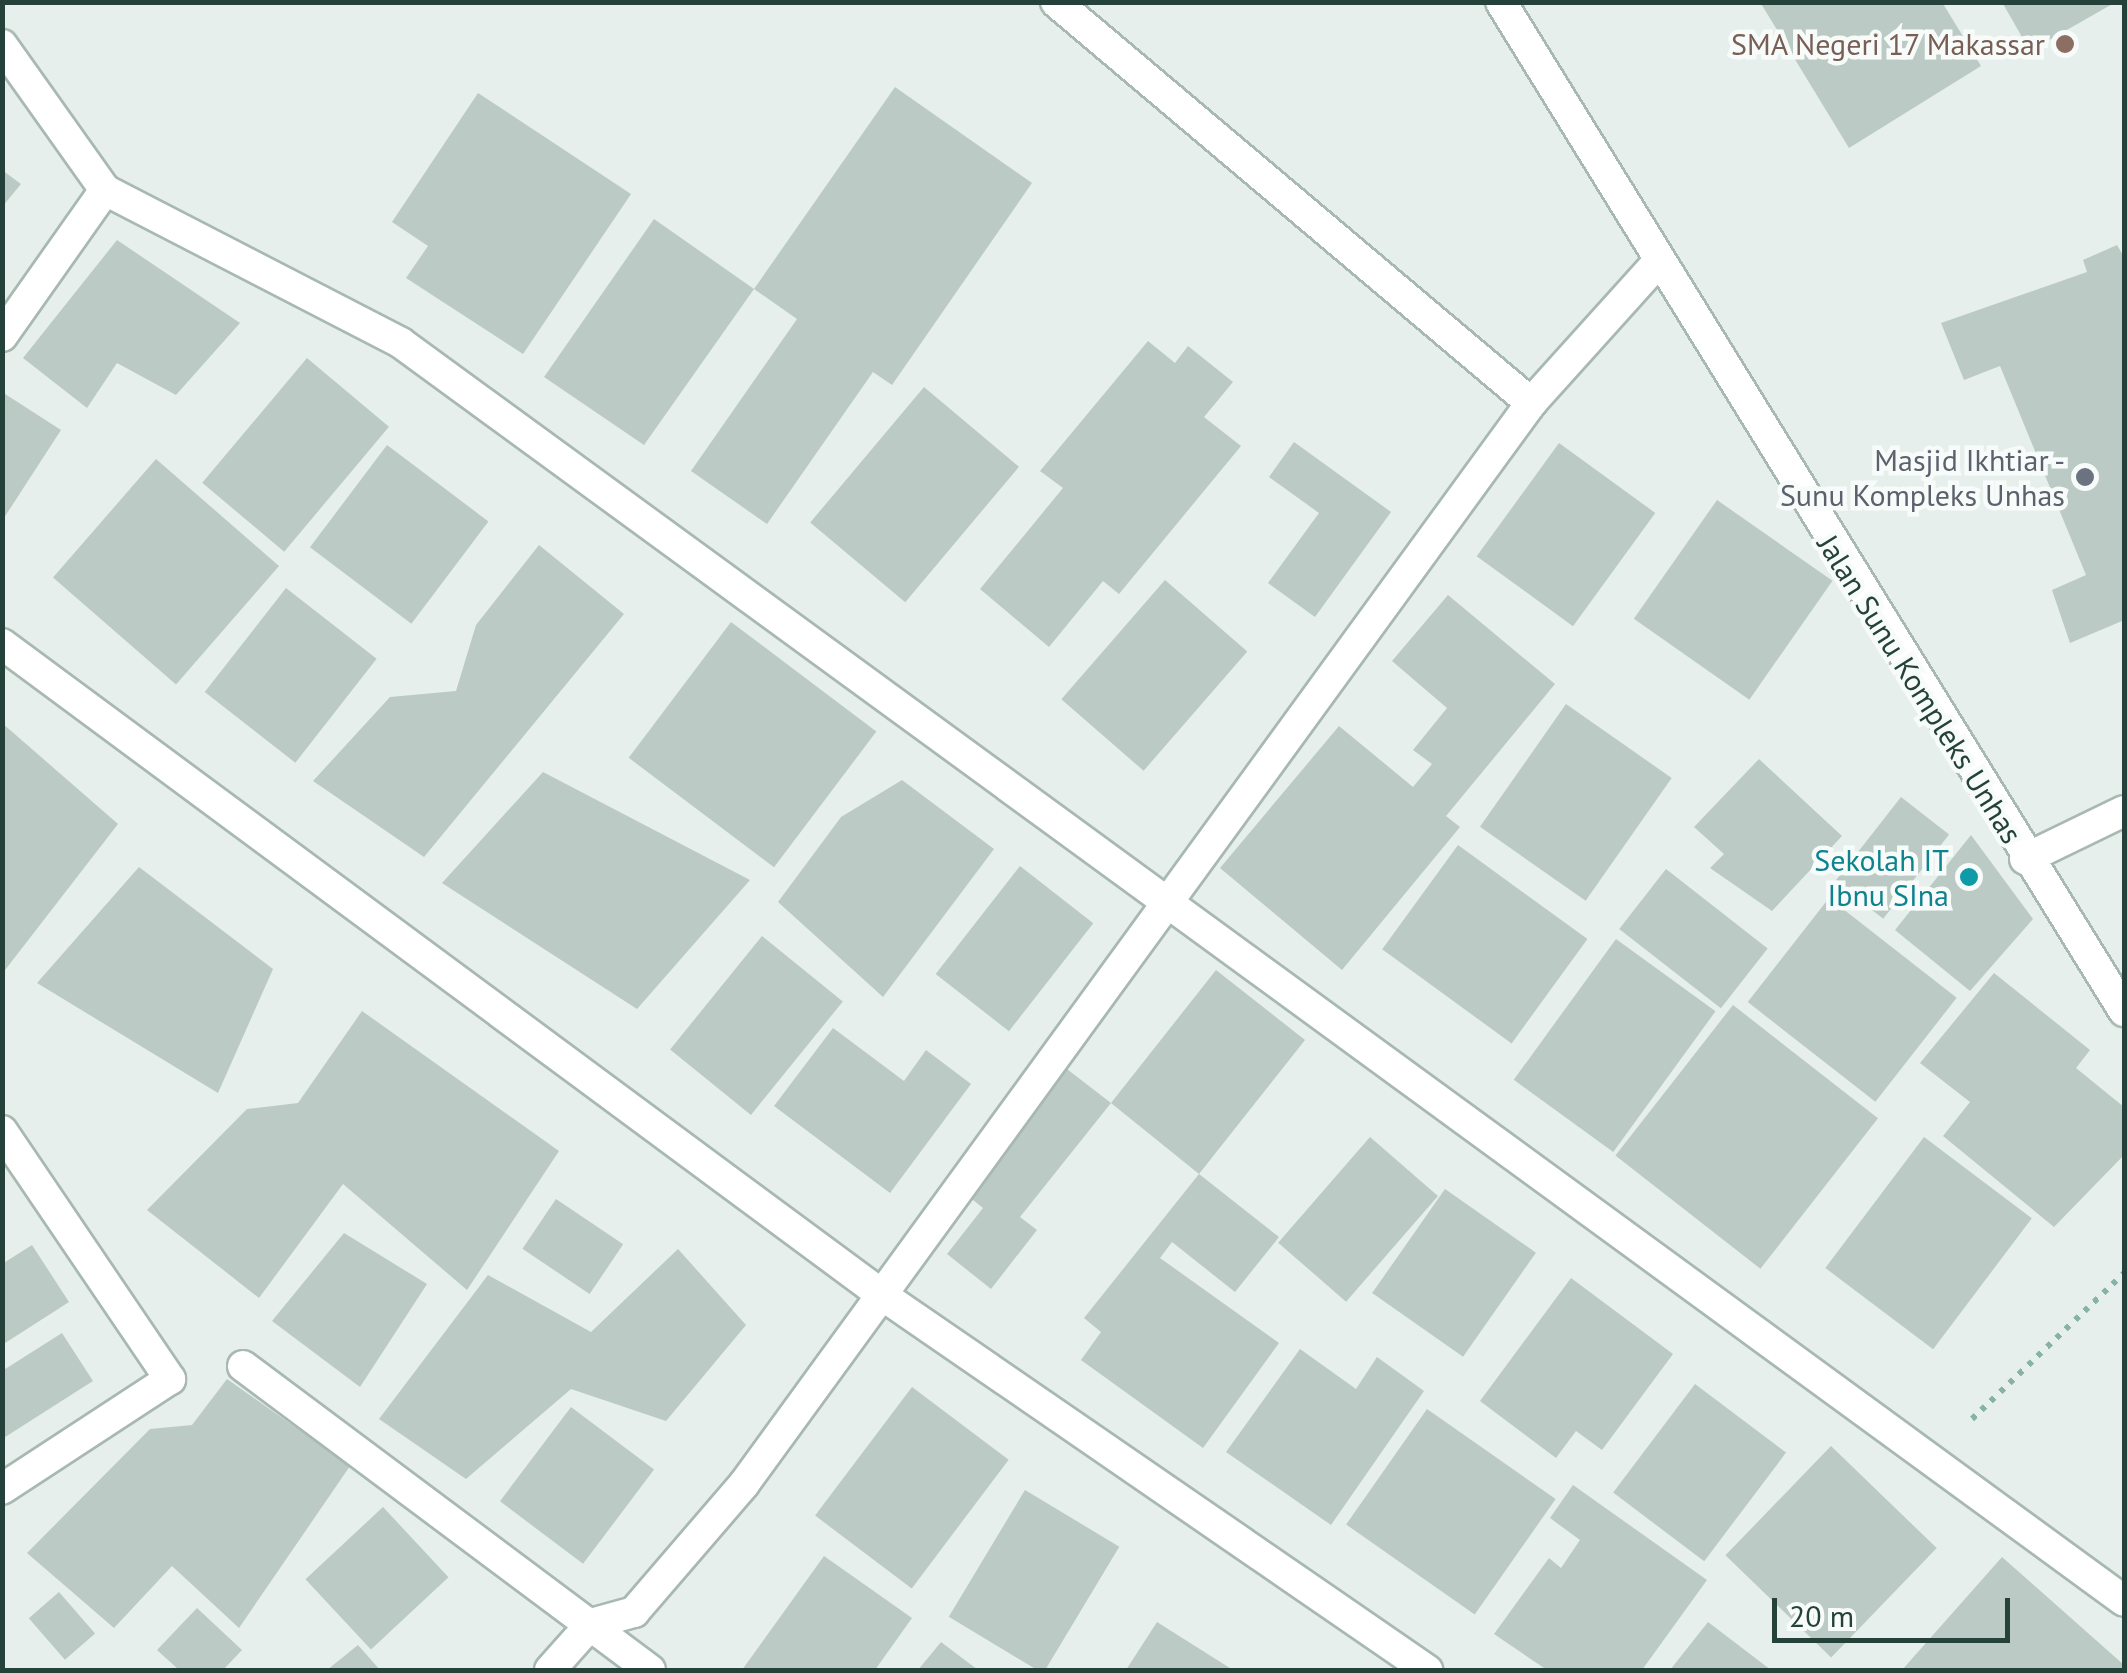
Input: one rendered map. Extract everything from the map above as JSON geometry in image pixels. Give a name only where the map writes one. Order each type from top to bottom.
[{"type":"street","points":[[1056,2],[1531,403]]},
{"type":"street","name":"Jalan Sunu Kompleks Unhas","points":[[1502,2],[2024,859],[2124,1011]]},
{"type":"street","points":[[2,45],[105,190],[401,342],[1164,904],[1932,1458],[2124,1602]]},
{"type":"street","points":[[2,336],[105,190]]},
{"type":"street","points":[[550,1670],[591,1624],[634,1612],[744,1484],[1531,403],[1658,262]]},
{"type":"street","points":[[2,644],[882,1295],[1426,1670]]},
{"type":"street","points":[[2024,859],[2124,811]]},
{"type":"street","points":[[2,1131],[170,1379],[2,1488]]},
{"type":"street","points":[[244,1366],[650,1670]]},
{"type":"path","points":[[1932,1458],[2124,1272]]},
{"type":"building","points":[[1760,2],[1942,2],[1981,66],[1849,148]]},
{"type":"building","points":[[2002,2],[2116,2],[2030,51]]},
{"type":"building","points":[[895,87],[1032,183],[892,385],[873,372],[767,524],[691,471],[797,319],[754,289]]},
{"type":"building","points":[[478,93],[631,194],[523,354],[406,278],[428,246],[392,222]]},
{"type":"building","points":[[2,170],[21,184],[2,207]]},
{"type":"building","points":[[654,219],[754,289],[644,445],[544,377]]},
{"type":"building","points":[[117,240],[240,323],[176,395],[117,363],[87,408],[23,358]]},
{"type":"building","name":"Masjid Ikhtiar - Sunu Kompleks Unhas","points":[[2117,245],[2124,257],[2124,606],[2122,621],[2070,643],[2052,590],[2086,575],[2000,366],[1964,380],[1941,323],[2087,272],[2083,260]]},
{"type":"building","points":[[1148,341],[1175,363],[1188,346],[1233,382],[1204,417],[1241,446],[1119,594],[1103,581],[1049,647],[980,589],[1063,488],[1040,471]]},
{"type":"building","points":[[307,358],[389,427],[284,552],[202,483]]},
{"type":"building","points":[[924,387],[1019,467],[905,602],[810,523]]},
{"type":"building","points":[[2,392],[61,430],[2,521]]},
{"type":"building","points":[[1294,442],[1391,512],[1315,617],[1268,583],[1319,513],[1269,477]]},
{"type":"building","points":[[1559,443],[1655,513],[1573,626],[1477,556]]},
{"type":"building","points":[[387,445],[488,521],[411,624],[310,547]]},
{"type":"building","points":[[156,459],[279,566],[176,684],[53,577]]},
{"type":"building","points":[[1717,500],[1833,581],[1749,700],[1634,619]]},
{"type":"building","points":[[539,545],[624,614],[424,857],[313,781],[390,697],[456,691],[476,625]]},
{"type":"building","points":[[1165,580],[1247,652],[1144,771],[1061,699]]},
{"type":"building","points":[[286,588],[377,659],[295,763],[205,692]]},
{"type":"building","points":[[1448,595],[1555,684],[1446,816],[1460,827],[1342,970],[1220,868],[1339,726],[1413,787],[1432,764],[1413,750],[1447,708],[1392,661]]},
{"type":"building","points":[[731,622],[876,732],[774,867],[629,758]]},
{"type":"building","points":[[1566,704],[1672,778],[1586,901],[1480,827]]},
{"type":"building","points":[[2,723],[118,824],[2,974]]},
{"type":"building","points":[[1759,759],[1842,836],[1772,911],[1710,868],[1724,854],[1694,827]]},
{"type":"building","points":[[543,772],[750,880],[637,1009],[442,883]]},
{"type":"building","points":[[902,780],[994,849],[883,997],[778,902],[841,817]]},
{"type":"building","points":[[1901,797],[1949,835],[1883,919],[1835,881]]},
{"type":"building","name":"Sekolah IT Ibnu SIna","points":[[1971,835],[2033,919],[1970,991],[1895,930]]},
{"type":"building","points":[[1458,845],[1587,939],[1512,1043],[1382,949]]},
{"type":"building","points":[[1020,866],[1093,923],[1009,1031],[936,974]]},
{"type":"building","points":[[139,867],[273,969],[218,1093],[37,983]]},
{"type":"building","points":[[1666,869],[1768,948],[1721,1008],[1619,929]]},
{"type":"building","points":[[1829,898],[1957,998],[1875,1102],[1748,1002]]},
{"type":"building","points":[[762,936],[843,1001],[751,1115],[670,1049]]},
{"type":"building","points":[[1616,939],[1716,1011],[1613,1152],[1514,1080]]},
{"type":"building","points":[[1216,970],[1305,1040],[1199,1174],[1111,1103]]},
{"type":"building","points":[[1994,973],[2090,1050],[2076,1068],[2124,1107],[2124,1155],[2054,1227],[1943,1136],[1970,1102],[1920,1063]]},
{"type":"building","points":[[1733,1005],[1878,1118],[1760,1269],[1615,1156]]},
{"type":"building","points":[[362,1011],[559,1151],[467,1290],[343,1184],[259,1298],[147,1210],[247,1109],[298,1103]]},
{"type":"building","points":[[833,1028],[904,1081],[926,1050],[971,1084],[890,1193],[774,1106]]},
{"type":"building","points":[[1063,1066],[1111,1103],[1020,1217],[1037,1230],[991,1289],[947,1254],[983,1208],[963,1192]]},
{"type":"building","points":[[1370,1137],[1438,1196],[1346,1302],[1278,1243]]},
{"type":"building","points":[[1924,1137],[2032,1218],[1933,1349],[1825,1268]]},
{"type":"building","points":[[1199,1174],[1279,1237],[1235,1292],[1172,1242],[1160,1258],[1279,1343],[1203,1448],[1081,1360],[1101,1332],[1084,1318]]},
{"type":"building","points":[[1445,1189],[1536,1253],[1463,1357],[1372,1293]]},
{"type":"building","points":[[556,1199],[623,1244],[590,1294],[522,1249]]},
{"type":"building","points":[[344,1233],[427,1284],[360,1387],[272,1321]]},
{"type":"building","points":[[32,1245],[69,1302],[2,1345],[2,1264]]},
{"type":"building","points":[[678,1249],[746,1325],[666,1421],[571,1389],[466,1479],[379,1419],[488,1275],[591,1332]]},
{"type":"building","points":[[1571,1278],[1673,1354],[1602,1450],[1576,1431],[1556,1458],[1480,1401]]},
{"type":"building","points":[[62,1333],[93,1381],[2,1439],[2,1371]]},
{"type":"building","points":[[1300,1349],[1356,1389],[1377,1357],[1424,1391],[1331,1525],[1226,1452]]},
{"type":"building","points":[[227,1379],[350,1466],[239,1628],[172,1566],[114,1628],[27,1553],[150,1429],[192,1425]]},
{"type":"building","points":[[1695,1384],[1786,1453],[1704,1561],[1613,1493]]},
{"type":"building","points":[[912,1387],[1009,1460],[912,1588],[815,1516]]},
{"type":"building","points":[[571,1407],[654,1470],[583,1564],[500,1501]]},
{"type":"building","points":[[1427,1409],[1556,1499],[1475,1615],[1346,1525]]},
{"type":"building","points":[[1831,1446],[1937,1548],[1831,1657],[1725,1555]]},
{"type":"building","points":[[1573,1485],[1707,1580],[1642,1670],[1547,1670],[1494,1634],[1549,1558],[1561,1568],[1580,1540],[1550,1518]]},
{"type":"building","points":[[1025,1490],[1119,1547],[1045,1670],[1037,1670],[949,1617]]},
{"type":"building","points":[[383,1507],[448,1577],[371,1650],[305,1579]]},
{"type":"building","points":[[824,1556],[912,1618],[875,1670],[742,1670]]},
{"type":"building","points":[[2002,1557],[2124,1665],[2124,1670],[1902,1670]]},
{"type":"building","points":[[59,1592],[95,1634],[65,1660],[29,1618]]},
{"type":"building","points":[[197,1608],[242,1650],[223,1670],[179,1670],[157,1650]]},
{"type":"building","points":[[1157,1622],[1233,1670],[1126,1670]]},
{"type":"building","points":[[1708,1622],[1771,1670],[1670,1670]]},
{"type":"building","points":[[941,1642],[978,1670],[918,1670]]},
{"type":"building","points":[[358,1645],[380,1670],[327,1670]]},
{"type":"place","name":"SMA Negeri 17 Makassar","points":[[2065,44]]},
{"type":"place","name":"Masjid Ikhtiar - Sunu Kompleks Unhas","points":[[2085,477]]},
{"type":"place","name":"Sekolah IT Ibnu SIna","points":[[1969,877]]}]
